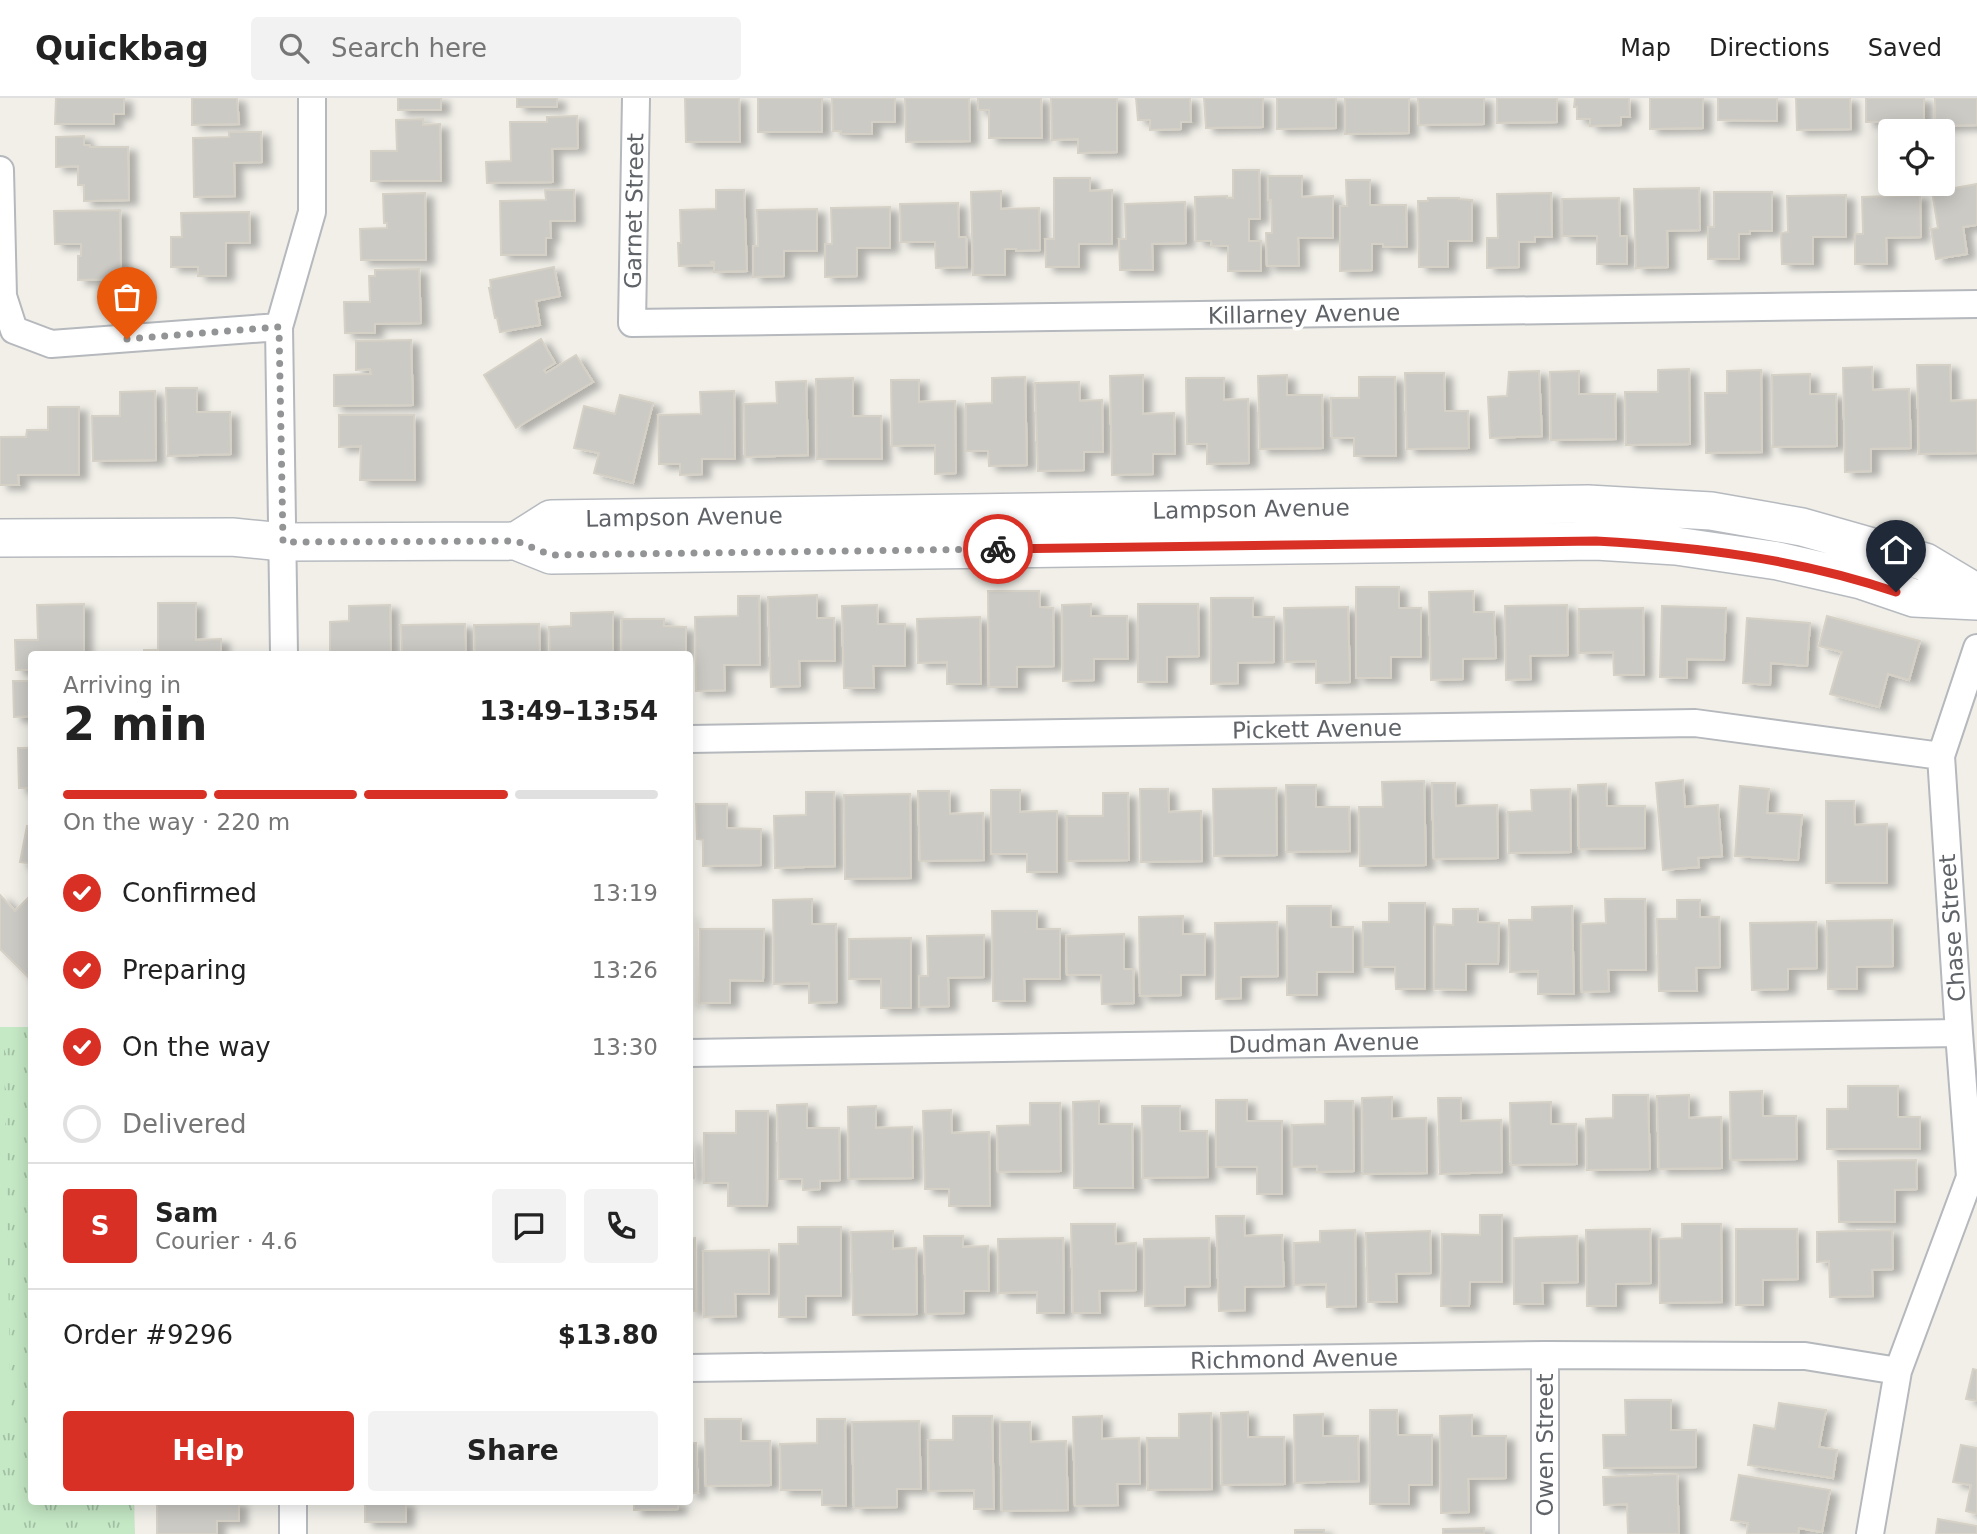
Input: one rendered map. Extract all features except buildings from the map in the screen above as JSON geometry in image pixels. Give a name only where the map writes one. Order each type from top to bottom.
[{"type":"main road","name":"Lampson Avenue","points":[[516,541],[551,519],[1588,504],[1711,511],[1802,527],[1925,562],[1977,593]]},
{"type":"main road","name":"Lampson Avenue","points":[[0,538],[232,537],[283,542],[516,541],[551,555],[1596,541],[1676,546],[1778,561],[1861,580],[1914,598],[1977,601]]},
{"type":"street","points":[[284,651],[279,327],[312,212],[312,98]]},
{"type":"street","name":"Garnet Street","points":[[632,323],[636,98]]},
{"type":"street","points":[[0,170],[3,296],[14,330],[51,344],[279,327]]},
{"type":"street","name":"Killarney Avenue","points":[[632,323],[1977,304]]},
{"type":"street","name":"Chase Street","points":[[1870,1534],[1898,1371],[1970,1177],[1941,756],[1977,648]]},
{"type":"street","name":"Pickett Avenue","points":[[693,739],[1695,723],[1941,756]]},
{"type":"street","name":"Dudman Avenue","points":[[693,1053],[1959,1033]]},
{"type":"street","name":"Richmond Avenue","points":[[693,1368],[1545,1355],[1805,1356],[1898,1371]]},
{"type":"street","name":"Owen Street","points":[[1545,1355],[1545,1534]]},
{"type":"street","points":[[293,1505],[293,1534]]},
{"type":"green space","points":[[0,1027],[28,1027],[28,1505],[134,1505],[135,1534],[0,1534]]},
{"type":"green space","points":[[0,1050],[4,1050],[11,1428],[0,1429]]},
{"type":"way so far","points":[[127,339],[279,327],[283,542],[516,541],[551,555],[998,549]]},
{"type":"route","points":[[998,549],[1596,541],[1676,546],[1778,561],[1861,580],[1896,592]]}]
